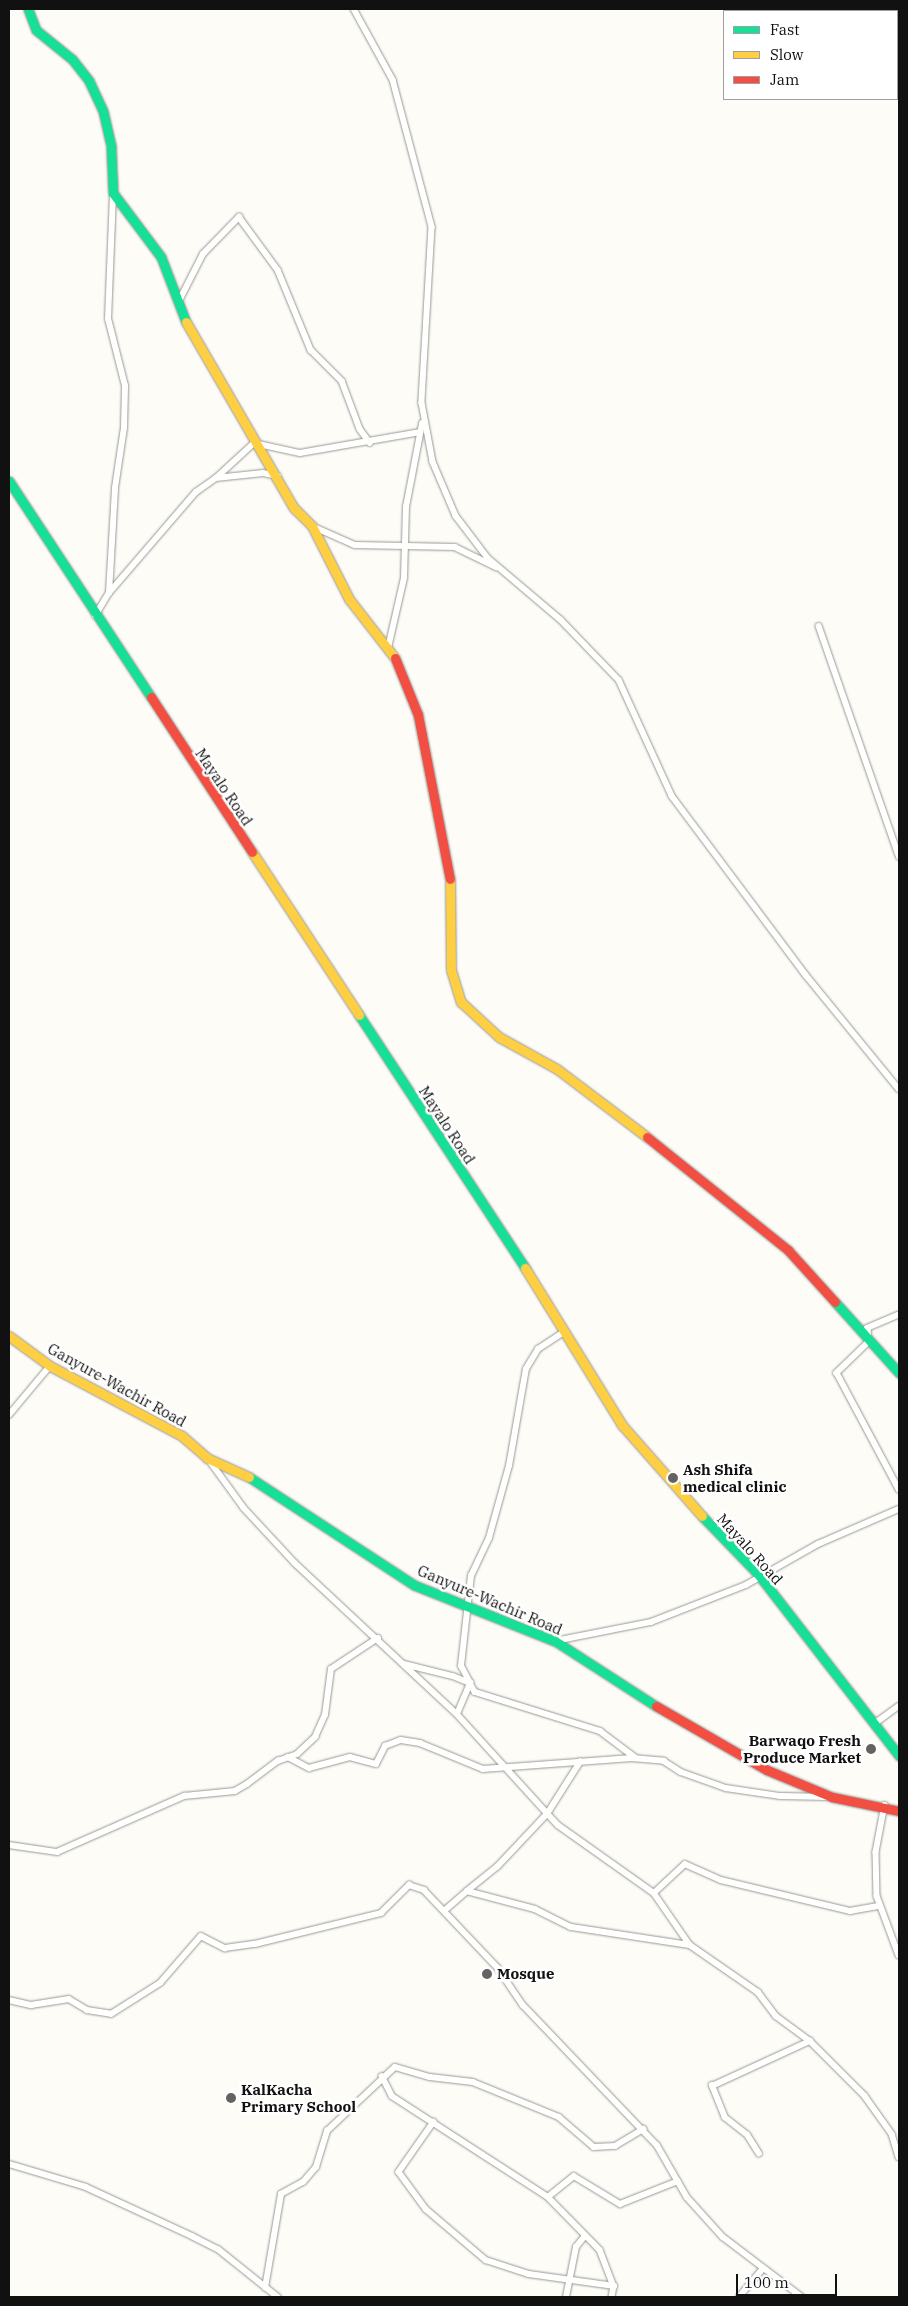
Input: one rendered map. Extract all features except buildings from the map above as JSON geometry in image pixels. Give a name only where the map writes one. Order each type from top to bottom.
[{"type":"street","points":[[28,9],[36,30],[72,59],[104,111],[113,193],[108,320],[126,386],[109,593]]},
{"type":"street","points":[[354,9],[393,80],[432,227],[420,376],[423,418],[433,462],[456,516],[470,540],[508,573],[619,680],[672,796],[806,975],[899,1088]]},
{"type":"street","points":[[113,193],[161,257],[192,338],[254,444],[278,476],[294,508],[312,526],[348,599],[388,648],[412,696],[424,744],[454,901],[451,970],[461,1002],[499,1037],[557,1069],[616,1112],[788,1250],[869,1342],[899,1373]]},
{"type":"street","points":[[178,303],[203,254],[239,217],[278,270],[311,350],[342,381],[360,429],[370,443]]},
{"type":"street","points":[[388,648],[408,545],[406,507],[423,418]]},
{"type":"street","points":[[254,444],[300,453],[370,443],[420,432]]},
{"type":"street","points":[[94,618],[109,593],[196,492],[216,478],[254,444]]},
{"type":"street","points":[[216,478],[263,473],[278,476]]},
{"type":"street","name":"Mayalo Road","points":[[9,481],[94,618],[530,1275],[563,1332],[650,1462],[758,1574],[899,1754]]},
{"type":"street","points":[[312,526],[355,545],[455,547],[508,573]]},
{"type":"street","points":[[819,626],[899,856]]},
{"type":"street","points":[[899,1315],[868,1328],[869,1342],[837,1373],[899,1490]]},
{"type":"street","points":[[563,1332],[538,1349],[526,1369],[509,1466],[489,1538],[471,1576],[466,1606],[461,1666],[475,1692],[600,1731],[636,1758]]},
{"type":"street","name":"Ganyure-Wachir Road","points":[[9,1336],[50,1366],[118,1399],[182,1436],[207,1458],[266,1485],[414,1585],[555,1641],[720,1746],[832,1797],[885,1805],[899,1811]]},
{"type":"street","points":[[9,1415],[50,1366]]},
{"type":"street","points":[[207,1458],[244,1508],[295,1563],[378,1638],[457,1714],[547,1814],[631,1881],[654,1893],[690,1945],[758,1992],[776,2016],[810,2042],[865,2096],[892,2134],[899,2157]]},
{"type":"street","points":[[555,1641],[651,1622],[746,1585],[758,1574],[899,1509]]},
{"type":"street","points":[[9,1845],[57,1852],[184,1796],[235,1791],[288,1757],[297,1754],[322,1726],[335,1662],[378,1638]]},
{"type":"street","points":[[404,1664],[470,1683]]},
{"type":"street","points":[[457,1714],[470,1683]]},
{"type":"street","points":[[874,1724],[899,1706]]},
{"type":"street","points":[[288,1757],[309,1768],[350,1757],[376,1764],[385,1746],[401,1740],[420,1743],[483,1770],[504,1766],[636,1758],[664,1760],[681,1772],[726,1788],[780,1796],[832,1797]]},
{"type":"street","points":[[444,1911],[496,1867],[547,1814],[580,1762]]},
{"type":"street","points":[[885,1805],[876,1852],[878,1906],[892,1928],[899,1955]]},
{"type":"street","points":[[654,1893],[685,1864],[691,1870],[727,1882],[850,1911],[878,1906]]},
{"type":"street","points":[[9,2000],[31,2005],[69,1998],[87,2010],[111,2014],[160,1983],[202,1936],[225,1948],[381,1913],[409,1885],[424,1890],[498,1968],[523,2005],[643,2129],[678,2181],[723,2237],[762,2270],[802,2297]]},
{"type":"street","points":[[467,1891],[535,1909],[571,1927],[690,1945]]},
{"type":"street","points":[[759,2154],[746,2135],[725,2118],[712,2086],[810,2042]]},
{"type":"street","points":[[265,2288],[281,2194],[303,2182],[316,2167],[327,2131],[382,2076],[400,2067],[430,2077],[473,2082],[559,2117],[594,2147],[615,2146],[643,2129]]},
{"type":"street","points":[[382,2076],[392,2096],[548,2197],[600,2250],[614,2286],[612,2297]]},
{"type":"street","points":[[434,2122],[400,2167],[409,2191],[486,2260],[528,2274],[614,2286]]},
{"type":"street","points":[[892,2134],[899,2130]]},
{"type":"street","points":[[9,2164],[86,2187],[192,2236],[218,2249],[278,2297]]},
{"type":"street","points":[[548,2197],[574,2176],[620,2204],[678,2181]]},
{"type":"street","points":[[566,2297],[567,2278],[576,2248],[585,2236]]},
{"type":"street","points":[[739,2297],[762,2270]]},
{"type":"traffic: fast","points":[[28,9],[36,30],[72,59],[89,81],[103,111],[111,147],[113,193],[161,257],[186,322]]},
{"type":"traffic: fast","points":[[9,481],[151,697]]},
{"type":"traffic: fast","points":[[359,1015],[525,1268]]},
{"type":"traffic: fast","points":[[835,1302],[899,1373]]},
{"type":"traffic: fast","points":[[249,1477],[414,1585],[555,1641],[656,1706]]},
{"type":"traffic: fast","points":[[702,1516],[758,1574],[899,1756]]},
{"type":"traffic: slow","points":[[186,322],[294,508],[312,526],[349,599],[395,658]]},
{"type":"traffic: slow","points":[[252,852],[359,1015]]},
{"type":"traffic: slow","points":[[450,879],[451,970],[461,1002],[499,1037],[557,1069],[647,1137]]},
{"type":"traffic: slow","points":[[525,1268],[622,1425],[702,1516]]},
{"type":"traffic: slow","points":[[9,1336],[50,1366],[182,1436],[207,1458],[249,1477]]},
{"type":"traffic: jam","points":[[395,658],[418,715],[450,879]]},
{"type":"traffic: jam","points":[[151,697],[252,852]]},
{"type":"traffic: jam","points":[[647,1137],[788,1250],[835,1302]]},
{"type":"traffic: jam","points":[[656,1706],[767,1770],[832,1797],[899,1811]]},
{"type":"place","name":"Ash Shifa medical clinic","points":[[673,1478]]},
{"type":"place","name":"Barwaqo Fresh Produce Market","points":[[871,1749]]},
{"type":"place","name":"Mosque","points":[[487,1974]]},
{"type":"place","name":"KalKacha Primary School","points":[[231,2098]]}]
